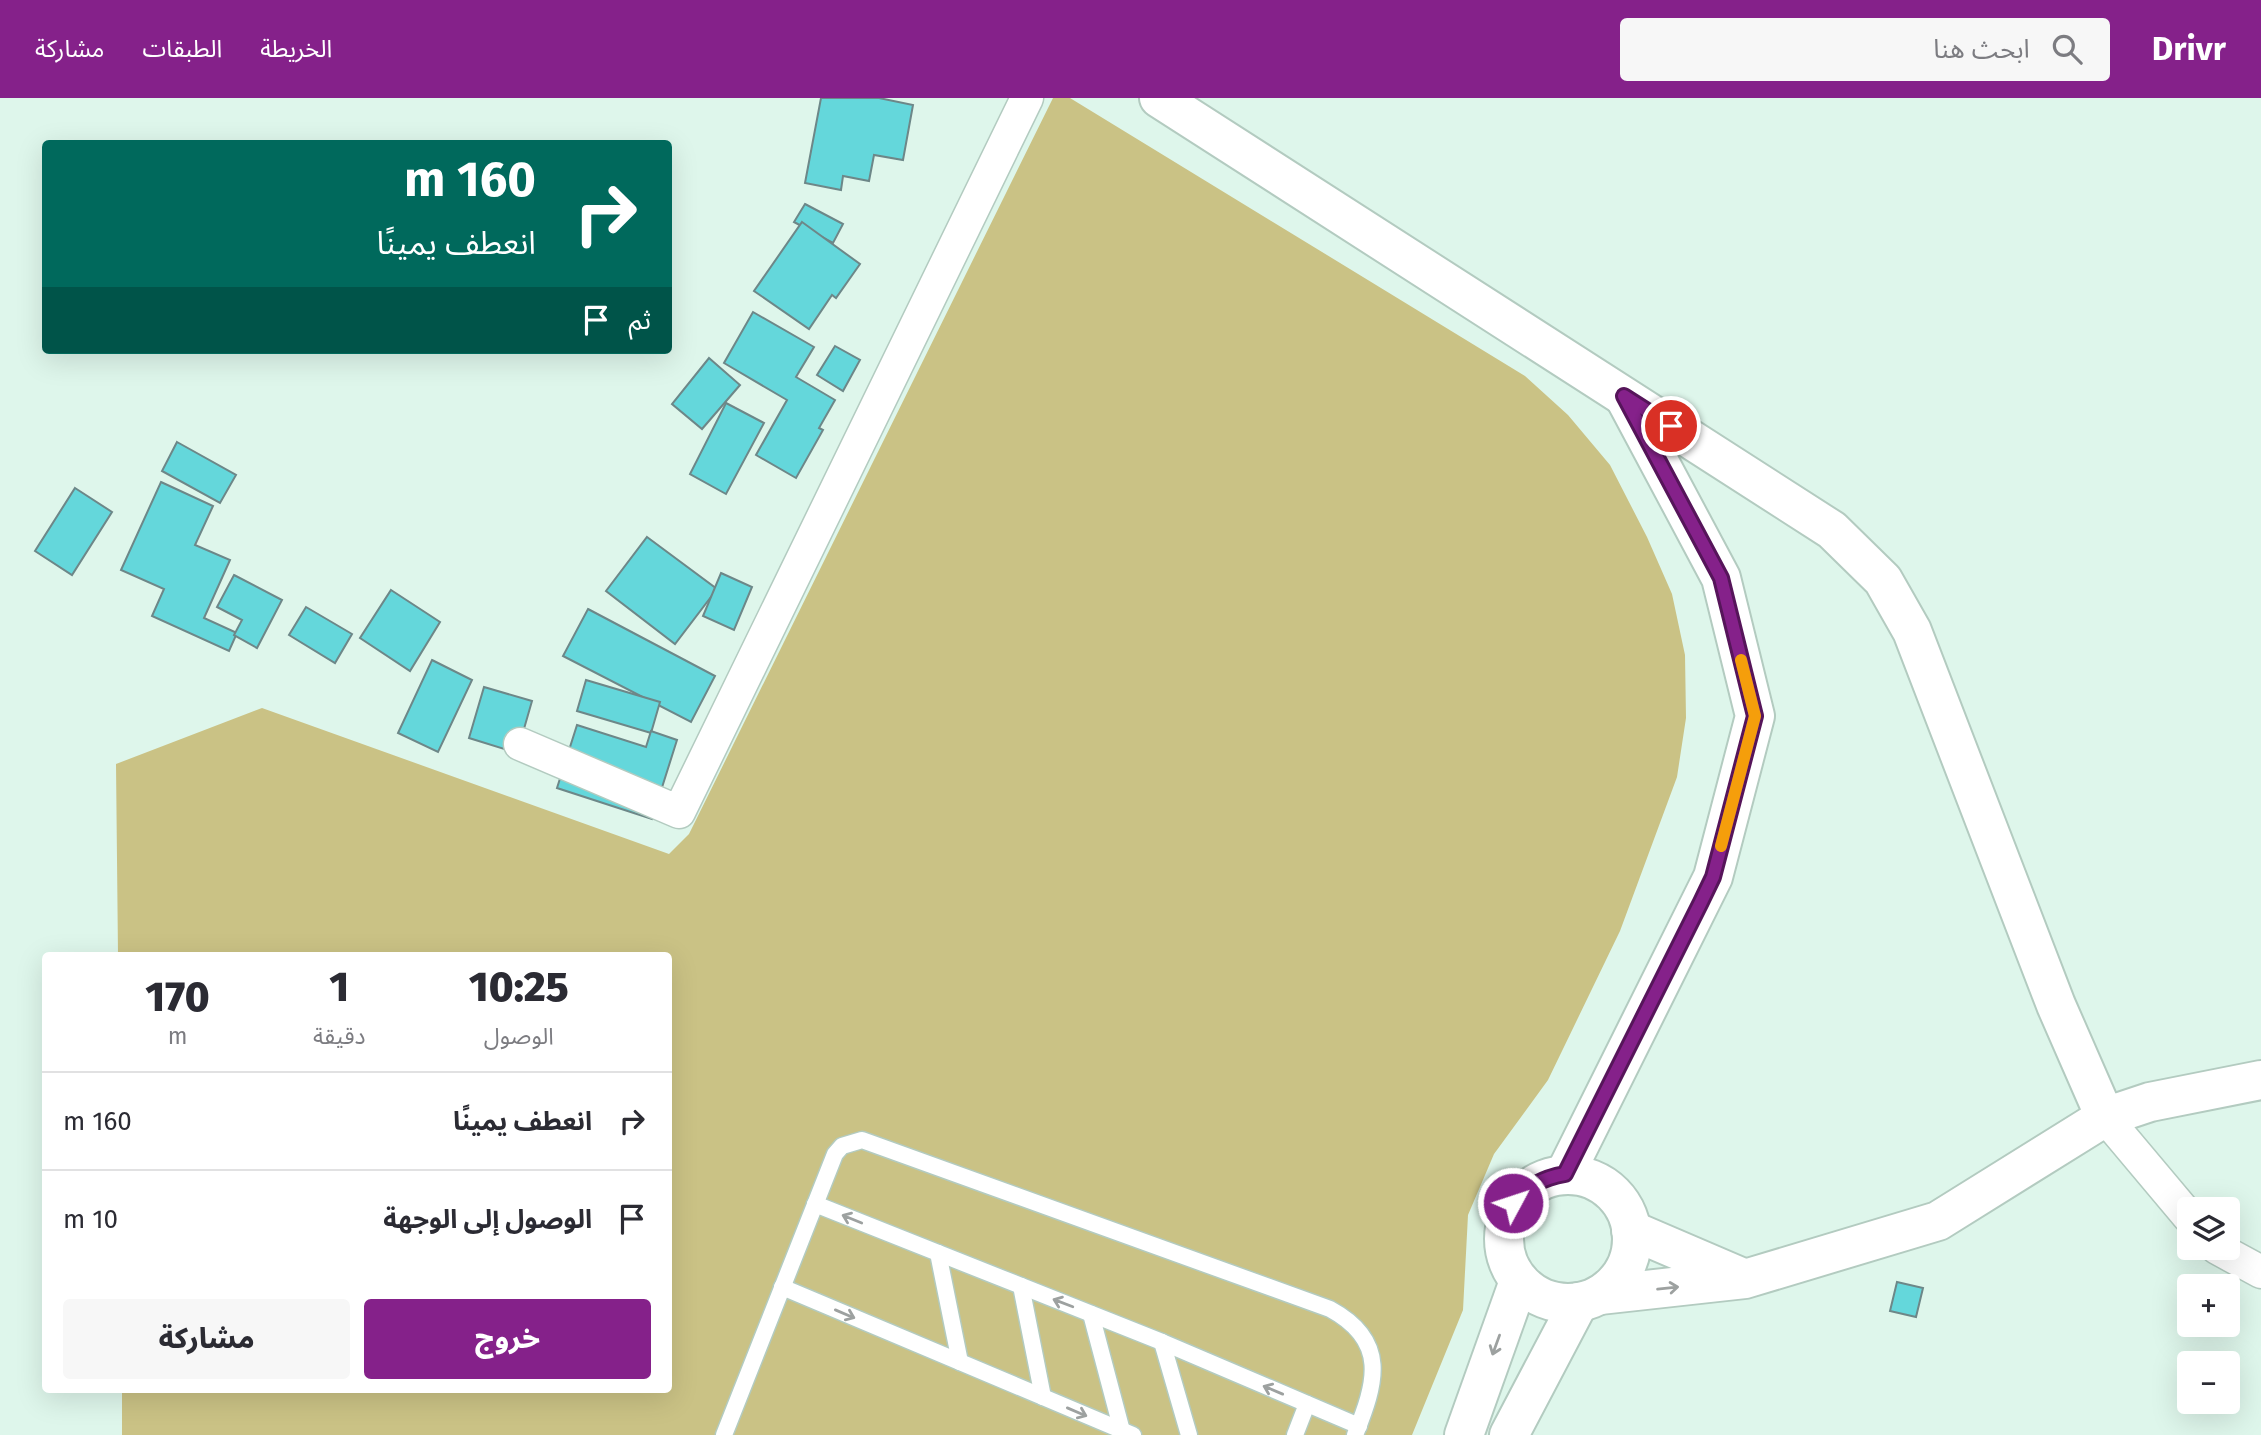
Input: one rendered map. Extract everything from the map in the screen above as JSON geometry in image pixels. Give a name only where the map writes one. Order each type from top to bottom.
[{"type":"street","points":[[520,744],[679,812],[1027,98]]},
{"type":"street","points":[[1159,98],[1832,530],[1883,580],[1912,631],[2056,1005],[2105,1117],[2177,1203]]},
{"type":"street","points":[[1565,1174],[1713,877],[1755,716],[1721,578],[1624,396]]},
{"type":"street","points":[[1509,1435],[1590,1299],[1617,1281],[1628,1262],[1631,1230],[1629,1218],[1620,1200],[1605,1186],[1586,1177],[1565,1174],[1545,1178],[1527,1188],[1513,1203],[1505,1221],[1503,1242],[1508,1262],[1519,1281],[1536,1295],[1557,1303],[1590,1299],[1745,1279],[1938,1221],[2105,1117],[2150,1102],[2261,1080]]},
{"type":"street","points":[[1631,1230],[1745,1279]]},
{"type":"street","points":[[2239,1260],[2261,1272]]},
{"type":"street","points":[[1464,1435],[1519,1281]]},
{"type":"lane","points":[[724,1435],[782,1287],[815,1204],[835,1154],[842,1146],[862,1140],[1330,1308],[1346,1317],[1358,1329],[1373,1358],[1373,1388],[1357,1430],[1307,1404],[1162,1342],[815,1204]]},
{"type":"lane","points":[[938,1253],[960,1362]]},
{"type":"lane","points":[[1021,1286],[1043,1397]]},
{"type":"lane","points":[[782,1287],[1128,1433]]},
{"type":"lane","points":[[1091,1314],[1128,1433]]},
{"type":"lane","points":[[1162,1342],[1189,1435]]},
{"type":"lane","points":[[1294,1435],[1307,1404]]},
{"type":"shaded area","points":[[1053,98],[1070,98],[1525,376],[1568,415],[1610,465],[1647,537],[1672,594],[1685,655],[1686,718],[1677,777],[1620,931],[1548,1080],[1494,1154],[1468,1215],[1463,1310],[1412,1435],[122,1435],[122,1393],[672,1393],[672,952],[118,952],[116,764],[262,708],[669,854],[689,834]]},
{"type":"building","points":[[821,98],[879,98],[913,105],[903,160],[874,155],[869,181],[843,176],[841,190],[805,183]]},
{"type":"building","points":[[805,204],[843,224],[833,243],[794,222]]},
{"type":"building","points":[[802,222],[860,264],[836,298],[832,295],[809,329],[754,291]]},
{"type":"building","points":[[753,312],[814,347],[796,377],[835,400],[819,428],[823,430],[796,478],[756,455],[787,400],[724,363]]},
{"type":"building","points":[[835,346],[860,360],[843,391],[817,375]]},
{"type":"building","points":[[709,358],[740,385],[702,429],[672,404]]},
{"type":"building","points":[[726,403],[764,423],[726,494],[690,474]]},
{"type":"building","points":[[177,442],[236,475],[220,503],[162,471]]},
{"type":"building","points":[[161,482],[213,506],[195,545],[230,560],[204,618],[237,633],[229,651],[152,616],[164,589],[121,570]]},
{"type":"building","points":[[75,488],[112,512],[72,575],[35,551]]},
{"type":"building","points":[[647,537],[717,589],[675,644],[606,591]]},
{"type":"building","points":[[721,573],[752,587],[734,630],[703,616]]},
{"type":"building","points":[[234,575],[282,600],[257,648],[234,635],[242,620],[217,607]]},
{"type":"building","points":[[391,590],[440,622],[410,671],[360,638]]},
{"type":"building","points":[[306,607],[352,634],[335,663],[289,635]]},
{"type":"building","points":[[588,609],[715,676],[691,722],[563,656]]},
{"type":"building","points":[[432,660],[472,680],[438,752],[398,733]]},
{"type":"building","points":[[586,680],[660,702],[651,733],[577,711]]},
{"type":"building","points":[[484,687],[532,701],[517,753],[469,738]]},
{"type":"building","points":[[577,725],[646,747],[651,731],[677,740],[652,819],[557,788]]},
{"type":"building","points":[[1897,1282],[1923,1288],[1916,1317],[1890,1311]]},
{"type":"slow traffic","points":[[1721,846],[1755,716],[1741,660]]},
{"type":"route","points":[[1513,1203],[1527,1188],[1545,1178],[1565,1174],[1701,902],[1713,877],[1755,716],[1721,578],[1624,396],[1671,426]]}]
